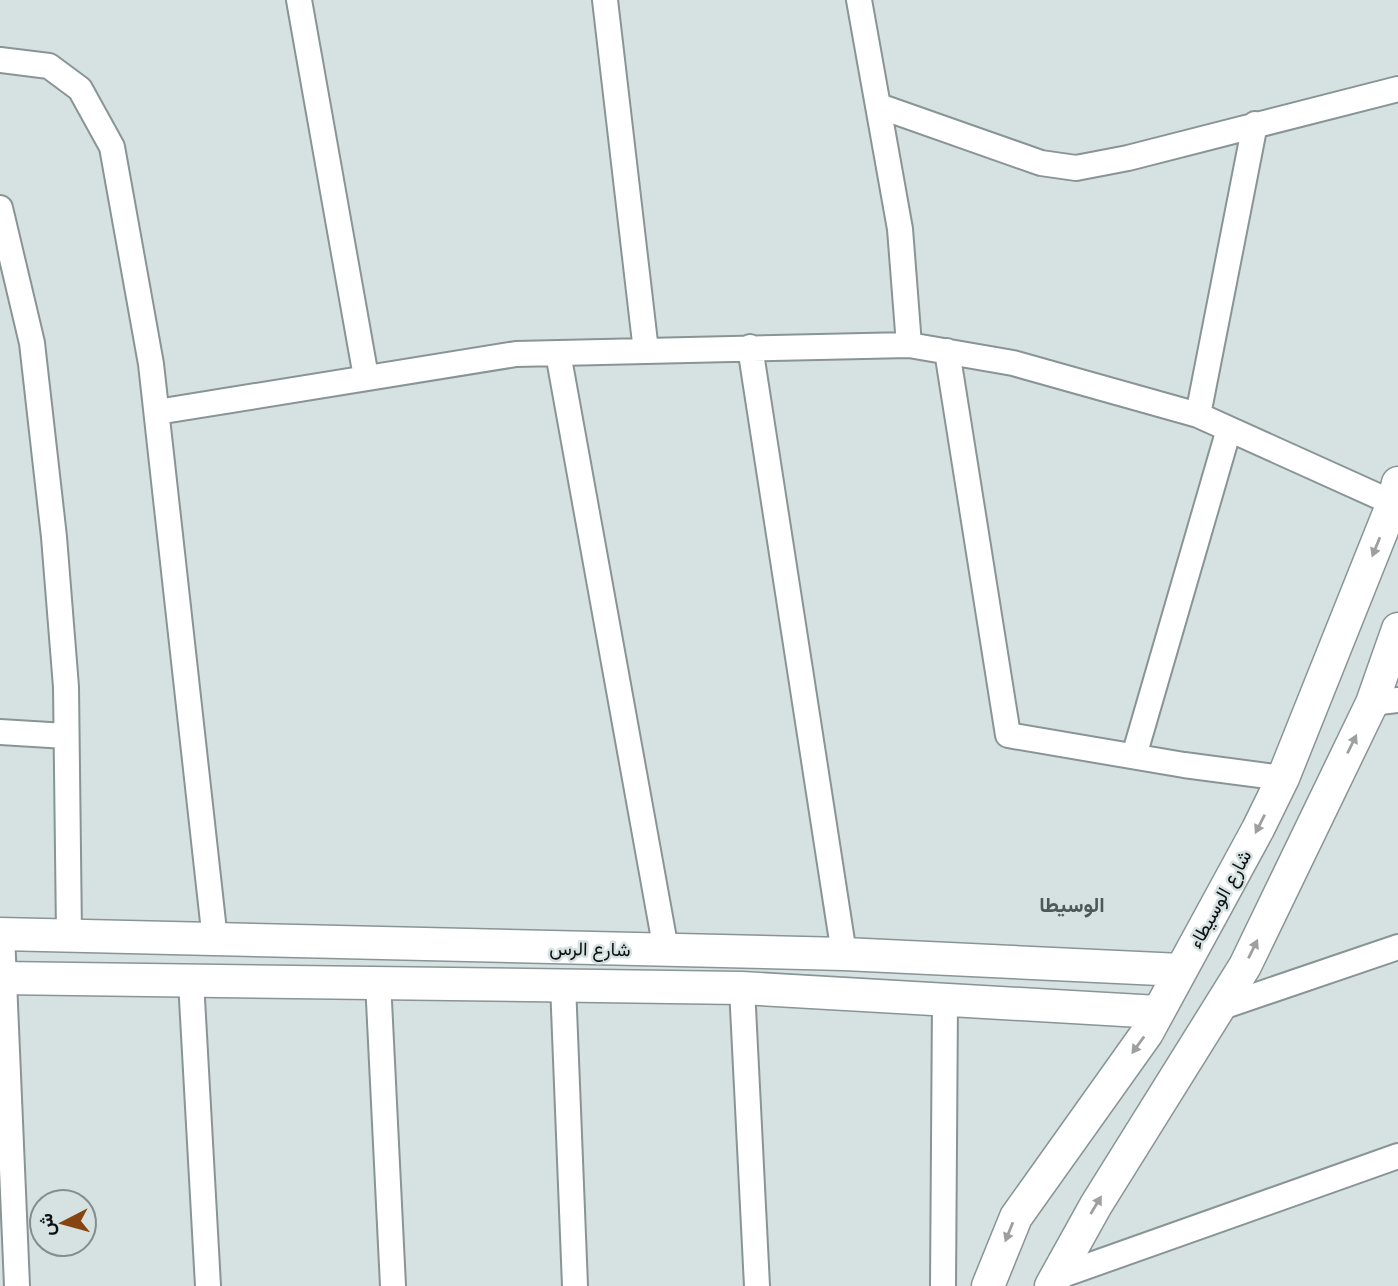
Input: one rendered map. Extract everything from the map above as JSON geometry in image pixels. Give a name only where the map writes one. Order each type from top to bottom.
[{"type":"street","points":[[299,0],[366,377]]},
{"type":"street","points":[[605,0],[646,351]]},
{"type":"street","points":[[859,0],[900,229],[909,345]]},
{"type":"street","points":[[0,60],[49,66],[80,89],[112,147],[151,364],[215,940]]},
{"type":"street","points":[[879,106],[1041,163],[1076,168],[1398,89]]},
{"type":"street","points":[[1198,415],[1255,124]]},
{"type":"street","points":[[0,208],[9,283],[32,343],[54,537],[66,687],[69,934]]},
{"type":"street","points":[[157,412],[516,354],[909,345],[1013,363],[1198,415],[1396,493]]},
{"type":"street","points":[[750,347],[844,954]]},
{"type":"street","points":[[947,351],[1008,735],[1283,778]]},
{"type":"street","points":[[558,353],[666,950]]},
{"type":"street","points":[[1133,756],[1229,429]]},
{"type":"street","name":"شارع الوسيطاء","points":[[988,1286],[1016,1217],[1147,1033],[1283,778],[1396,493]]},
{"type":"street","points":[[1052,1282],[1245,966],[1385,701],[1398,629]]},
{"type":"street","points":[[0,732],[66,736]]},
{"type":"street","points":[[1,934],[11,1271]]},
{"type":"street","name":"شارع الرس","points":[[1,934],[844,954],[1181,970]]},
{"type":"street","points":[[1219,1008],[1398,947]]},
{"type":"street","name":"شارع الرس","points":[[2,979],[379,981],[742,988],[1158,1012]]},
{"type":"street","points":[[191,981],[208,1286]]},
{"type":"street","points":[[379,981],[393,1286]]},
{"type":"street","points":[[563,984],[575,1286]]},
{"type":"street","points":[[742,988],[757,1286]]},
{"type":"street","points":[[943,1286],[945,1001]]},
{"type":"street","points":[[1052,1282],[1398,1156]]},
{"type":"district","name":"الوسيطا","points":[[1072,904]]}]
